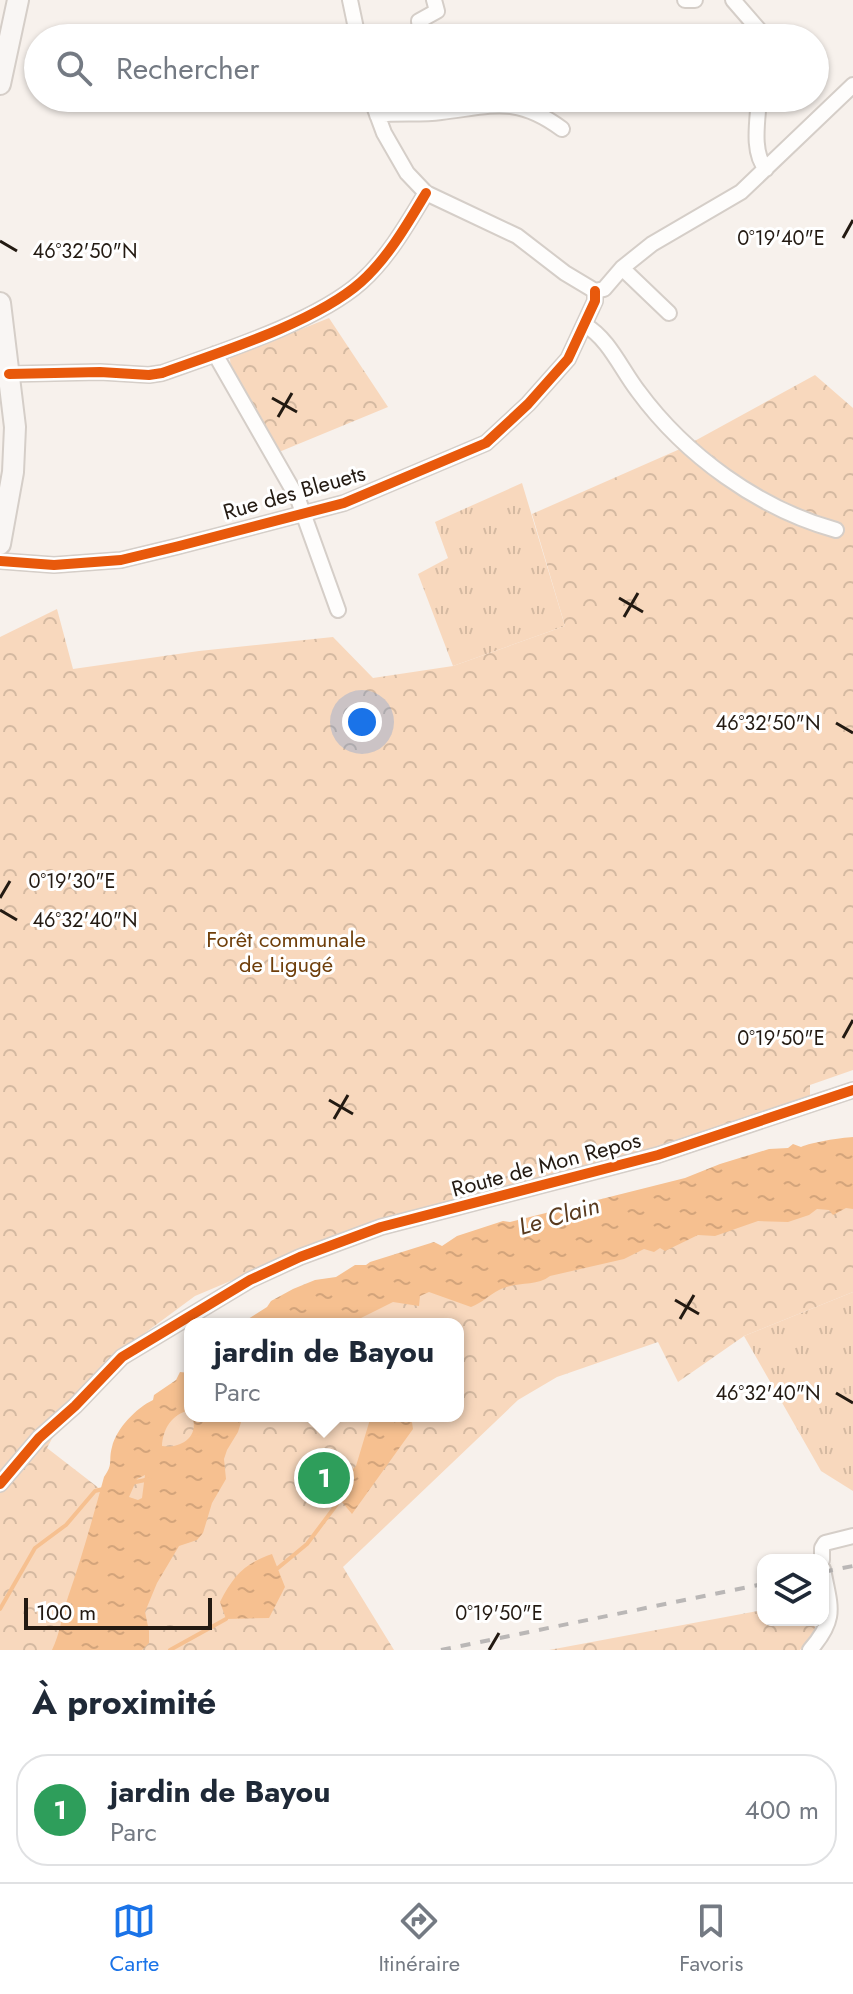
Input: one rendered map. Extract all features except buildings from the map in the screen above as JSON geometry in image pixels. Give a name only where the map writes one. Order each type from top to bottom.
[{"type":"street","points":[[0,84],[18,0]]},
{"type":"street","points":[[350,0],[355,24]]},
{"type":"street","points":[[419,24],[419,21],[437,11],[434,0]]},
{"type":"street","points":[[685,0],[695,0]]},
{"type":"street","points":[[733,0],[754,24]]},
{"type":"street","points":[[829,108],[853,85]]},
{"type":"street","points":[[376,112],[407,173],[426,193],[517,236],[565,273],[595,291],[604,289],[622,268],[652,244],[741,192],[825,112]]},
{"type":"street","points":[[377,115],[445,112]]},
{"type":"street","points":[[533,112],[562,129]]},
{"type":"street","points":[[758,112],[757,139],[766,169]]},
{"type":"street","points":[[9,374],[162,373],[332,304],[363,280],[410,221],[426,193]]},
{"type":"street","points":[[622,268],[669,313]]},
{"type":"street","name":"Rue des Bleuets","points":[[0,561],[54,565],[121,560],[344,503],[486,443],[555,376],[568,359],[595,301],[595,291]]},
{"type":"street","points":[[0,303],[15,427],[13,472],[0,544]]},
{"type":"street","points":[[585,325],[598,332],[657,415],[694,452],[772,506],[836,530]]},
{"type":"street","points":[[215,354],[303,513],[338,610]]},
{"type":"street","name":"Route de Mon Repos","points":[[187,1318],[250,1280],[300,1257],[381,1227],[658,1155],[853,1090]]},
{"type":"street","name":"Route de Mon Repos","points":[[0,1484],[39,1438],[122,1357],[184,1320]]},
{"type":"street","points":[[823,1554],[825,1543],[853,1536]]},
{"type":"street","points":[[829,1600],[829,1623]]},
{"type":"street","points":[[810,1650],[827,1626]]},
{"type":"green space","points":[[329,318],[388,407],[279,452],[231,374],[230,358]]},
{"type":"green space","name":"Forêt communale de Ligugé","points":[[815,375],[853,408],[853,1070],[810,1085],[810,1099],[643,1152],[353,1229],[195,1296],[111,1358],[72,1401],[47,1448],[113,1499],[169,1409],[184,1400],[184,1422],[464,1422],[464,1318],[316,1318],[324,1313],[853,1185],[853,1292],[744,1336],[678,1382],[658,1342],[557,1377],[518,1400],[343,1567],[394,1650],[0,1650],[0,637],[57,609],[73,669],[199,651],[333,637],[373,678],[453,666],[565,626],[532,514],[680,449]]},
{"type":"green space","points":[[522,483],[565,626],[453,666],[418,574],[448,558],[435,522]]},
{"type":"green space","points":[[853,1292],[853,1491],[821,1471],[744,1336]]},
{"type":"green space","points":[[757,1611],[757,1626],[816,1626],[811,1638],[800,1650],[549,1650]]},
{"type":"water","name":"Le Clain","points":[[853,1137],[853,1209],[846,1208],[833,1215],[829,1210],[817,1209],[788,1222],[758,1221],[715,1236],[698,1235],[665,1251],[660,1248],[654,1252],[644,1249],[624,1259],[550,1276],[538,1282],[505,1287],[471,1307],[429,1292],[420,1296],[419,1306],[393,1302],[361,1318],[250,1318],[293,1289],[315,1280],[336,1277],[355,1265],[366,1265],[434,1242],[442,1246],[457,1236],[503,1221],[510,1222],[685,1178],[769,1149],[788,1148],[793,1144],[801,1147]]},
{"type":"water","points":[[180,1372],[184,1372],[184,1412],[172,1420],[166,1429],[162,1446],[175,1446],[187,1440],[194,1422],[241,1422],[224,1459],[226,1479],[212,1503],[203,1533],[197,1540],[179,1546],[157,1583],[145,1612],[149,1643],[142,1650],[52,1650],[109,1468],[114,1440],[122,1426],[153,1400],[154,1395],[176,1380]],"holes":[[[145,1475],[142,1498],[129,1497],[137,1479]]]},
{"type":"water","points":[[369,1422],[412,1422],[413,1429],[352,1514],[332,1490],[356,1466]]},
{"type":"water","points":[[272,1554],[285,1587],[269,1618],[226,1619],[220,1602],[230,1585],[247,1566]]},
{"type":"waterway","points":[[131,1483],[150,1479]]},
{"type":"waterway","points":[[0,1609],[35,1548],[66,1525],[95,1491],[103,1489]]},
{"type":"waterway","points":[[278,1568],[307,1544],[340,1500]]},
{"type":"waterway","points":[[170,1650],[226,1619]]},
{"type":"railway","points":[[829,1571],[853,1566]]},
{"type":"railway","points":[[441,1650],[757,1585]]},
{"type":"cycle path","points":[[9,374],[100,372],[149,375],[267,335],[319,310],[361,282],[389,251],[426,193]]},
{"type":"cycle path","points":[[0,561],[54,565],[121,560],[179,546],[344,503],[486,443],[528,404],[568,359],[595,301],[595,291]]},
{"type":"cycle path","points":[[187,1318],[250,1280],[300,1257],[381,1227],[658,1155],[853,1090]]},
{"type":"cycle path","points":[[0,1484],[39,1438],[122,1357],[184,1320]]},
{"type":"place","name":"jardin de Bayou","points":[[324,1478]]}]
